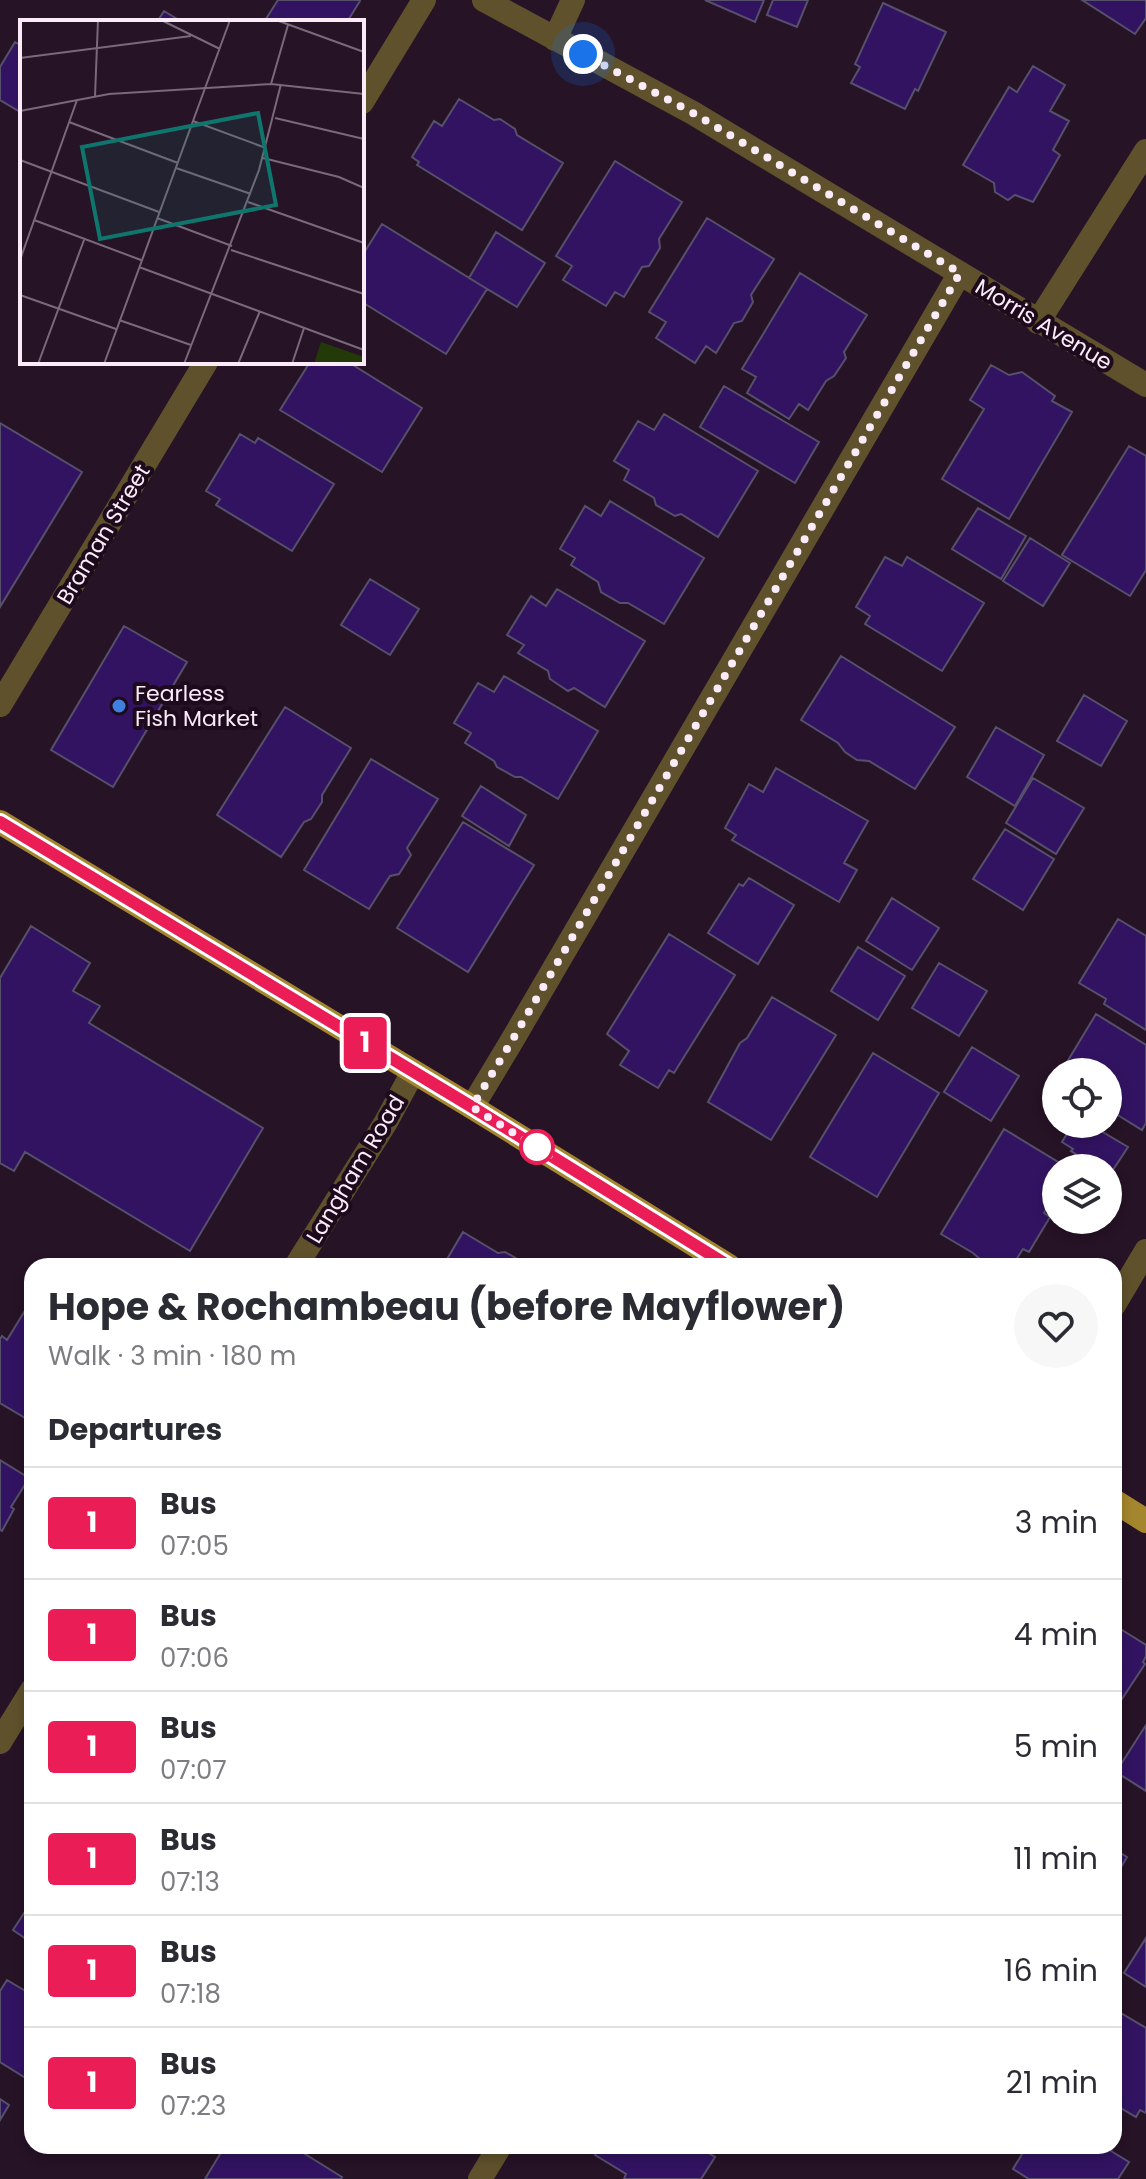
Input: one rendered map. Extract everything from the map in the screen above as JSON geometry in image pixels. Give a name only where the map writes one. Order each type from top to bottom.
[{"type":"main road","points":[[0,822],[716,1258]]},
{"type":"main road","points":[[1122,1506],[1146,1521]]},
{"type":"street","points":[[364,99],[424,0]]},
{"type":"street","name":"Morris Avenue","points":[[484,0],[693,113],[1146,385]]},
{"type":"street","points":[[555,39],[573,0]]},
{"type":"street","points":[[1038,322],[1146,151]]},
{"type":"street","points":[[472,1107],[960,273]]},
{"type":"street","name":"Braman Street","points":[[0,705],[205,364]]},
{"type":"street","name":"Langham Road","points":[[301,1258],[386,1122],[413,1072]]},
{"type":"street","points":[[1122,1292],[1146,1251]]},
{"type":"street","points":[[0,1742],[24,1703]]},
{"type":"street","points":[[480,2179],[495,2154]]},
{"type":"building","points":[[278,0],[360,1],[348,20],[265,20]]},
{"type":"building","points":[[705,0],[764,0],[755,22]]},
{"type":"building","points":[[773,0],[808,0],[797,27],[767,15]]},
{"type":"building","points":[[1082,0],[1146,0],[1146,18],[1135,34]]},
{"type":"building","points":[[883,3],[946,32],[918,91],[915,89],[905,109],[851,83],[860,67],[855,64]]},
{"type":"building","points":[[164,11],[179,20],[158,20]]},
{"type":"building","points":[[15,42],[20,45],[20,112],[0,100],[0,67]]},
{"type":"building","points":[[1033,66],[1065,85],[1050,111],[1069,121],[1053,150],[1060,155],[1033,202],[1015,195],[1008,200],[995,192],[994,183],[963,165],[1009,87],[1017,92]]},
{"type":"building","points":[[459,99],[494,120],[500,119],[515,129],[517,135],[563,163],[522,230],[417,165],[419,162],[412,157],[434,121],[442,126]]},
{"type":"building","points":[[615,161],[682,202],[659,239],[660,248],[649,266],[642,267],[624,297],[615,292],[606,306],[563,280],[572,266],[556,256]]},
{"type":"building","points":[[707,218],[774,259],[751,295],[753,302],[742,321],[734,323],[716,353],[706,346],[695,363],[656,338],[666,322],[649,312]]},
{"type":"building","points":[[382,224],[487,289],[446,354],[364,303],[364,253]]},
{"type":"building","points":[[496,232],[545,263],[517,307],[469,278]]},
{"type":"building","points":[[800,273],[867,315],[844,352],[846,358],[834,376],[826,381],[808,410],[799,404],[789,419],[747,393],[756,377],[742,369]]},
{"type":"building","points":[[309,364],[351,364],[422,408],[382,472],[280,410]]},
{"type":"building","points":[[991,365],[1009,375],[1022,372],[1055,396],[1052,401],[1072,412],[1009,519],[942,479],[984,409],[970,400]]},
{"type":"building","points":[[724,386],[819,442],[795,483],[700,427]]},
{"type":"building","points":[[664,414],[758,471],[718,537],[681,514],[675,516],[656,505],[654,498],[624,480],[629,470],[614,461],[638,421],[654,430]]},
{"type":"building","points":[[0,423],[82,472],[0,607]]},
{"type":"building","points":[[240,434],[255,443],[258,438],[334,484],[292,551],[216,505],[220,499],[206,491]]},
{"type":"building","points":[[1129,446],[1146,456],[1146,570],[1130,596],[1062,555]]},
{"type":"building","points":[[610,501],[704,558],[664,624],[628,603],[620,603],[601,592],[598,582],[571,565],[575,558],[560,549],[585,506],[601,516]]},
{"type":"building","points":[[978,508],[1026,536],[1001,579],[952,549]]},
{"type":"building","points":[[1030,538],[1070,563],[1043,606],[1003,581]]},
{"type":"building","points":[[885,557],[902,566],[907,557],[984,603],[942,671],[865,624],[870,616],[856,607]]},
{"type":"building","points":[[370,579],[419,609],[390,655],[341,625]]},
{"type":"building","points":[[557,589],[645,641],[605,707],[574,688],[568,691],[550,679],[548,671],[518,653],[524,645],[507,635],[531,596],[546,606]]},
{"type":"building","name":"Fearless Fish Market","points":[[124,626],[187,662],[113,787],[51,750]]},
{"type":"building","points":[[841,656],[955,727],[915,789],[869,761],[857,760],[838,743],[801,720]]},
{"type":"building","points":[[504,676],[598,731],[558,799],[497,767],[494,761],[465,743],[471,733],[454,723],[478,683],[494,692]]},
{"type":"building","points":[[1084,695],[1127,721],[1101,766],[1057,741]]},
{"type":"building","points":[[285,707],[351,748],[322,795],[322,802],[311,819],[304,822],[281,857],[217,815]]},
{"type":"building","points":[[996,727],[1044,755],[1015,806],[967,777]]},
{"type":"building","points":[[371,759],[438,799],[407,848],[411,855],[399,874],[390,876],[369,909],[304,870]]},
{"type":"building","points":[[776,768],[868,821],[844,863],[857,870],[839,902],[732,840],[736,835],[725,828],[749,784],[763,792]]},
{"type":"building","points":[[1033,778],[1084,808],[1056,854],[1006,823]]},
{"type":"building","points":[[481,786],[526,815],[509,846],[462,816]]},
{"type":"building","points":[[463,822],[534,865],[468,972],[397,928]]},
{"type":"building","points":[[1005,829],[1054,859],[1023,910],[973,879]]},
{"type":"building","points":[[749,878],[794,905],[758,964],[708,933],[739,884],[743,886]]},
{"type":"building","points":[[892,898],[939,928],[912,970],[866,941]]},
{"type":"building","points":[[1118,919],[1146,936],[1146,1030],[1104,1004],[1106,999],[1079,983]]},
{"type":"building","points":[[31,926],[90,963],[73,991],[100,1006],[89,1023],[263,1128],[190,1251],[25,1152],[14,1171],[0,1163],[0,978]]},
{"type":"building","points":[[669,934],[735,975],[674,1073],[669,1070],[658,1088],[620,1065],[629,1051],[607,1034]]},
{"type":"building","points":[[858,947],[905,976],[878,1020],[831,991]]},
{"type":"building","points":[[939,963],[987,991],[959,1036],[912,1008]]},
{"type":"building","points":[[772,997],[836,1035],[771,1140],[708,1102],[740,1043],[747,1038]]},
{"type":"building","points":[[1096,1014],[1146,1045],[1146,1123],[1142,1130],[1122,1118],[1122,1058],[1069,1058]]},
{"type":"building","points":[[972,1047],[1019,1076],[991,1121],[944,1092]]},
{"type":"building","points":[[873,1053],[939,1093],[877,1197],[810,1157]]},
{"type":"building","points":[[1004,1129],[1045,1154],[1042,1154],[1042,1230],[1029,1252],[1023,1249],[1017,1258],[979,1258],[941,1234]]},
{"type":"building","points":[[1064,1138],[1113,1138],[1128,1147],[1122,1156],[1076,1154],[1062,1142]]},
{"type":"building","points":[[463,1232],[498,1253],[505,1252],[516,1258],[448,1258]]},
{"type":"building","points":[[24,1312],[24,1417],[0,1403],[0,1339],[2,1336],[7,1340]]},
{"type":"building","points":[[0,1460],[24,1475],[24,1486],[0,1530]]},
{"type":"building","points":[[1122,1630],[1146,1645],[1145,1664],[1122,1699]]},
{"type":"building","points":[[1146,1725],[1146,1791],[1122,1776],[1122,1763]]},
{"type":"building","points":[[24,1913],[24,1938],[13,1930]]},
{"type":"building","points":[[1146,1938],[1146,1987],[1124,1973]]},
{"type":"building","points":[[7,1980],[24,1990],[24,2077],[0,2062],[0,1991]]},
{"type":"building","points":[[1122,2014],[1146,2028],[1146,2113],[1140,2110],[1136,2117],[1122,2109]]},
{"type":"building","points":[[0,2099],[9,2105],[0,2120]]},
{"type":"building","points":[[220,2154],[305,2154],[342,2177],[341,2179],[205,2179]]},
{"type":"building","points":[[710,2154],[715,2157],[701,2179],[624,2179],[626,2174],[595,2155]]},
{"type":"building","points":[[1022,2154],[1116,2154],[1129,2162],[1118,2179],[1029,2179],[1013,2169]]},
{"type":"bus line","name":"1","points":[[0,822],[716,1258]]},
{"type":"place","name":"Fearless Fish Market","points":[[119,706]]},
{"type":"route","points":[[537,1147],[549,1155],[472,1107],[960,273],[693,113],[583,54]]}]
